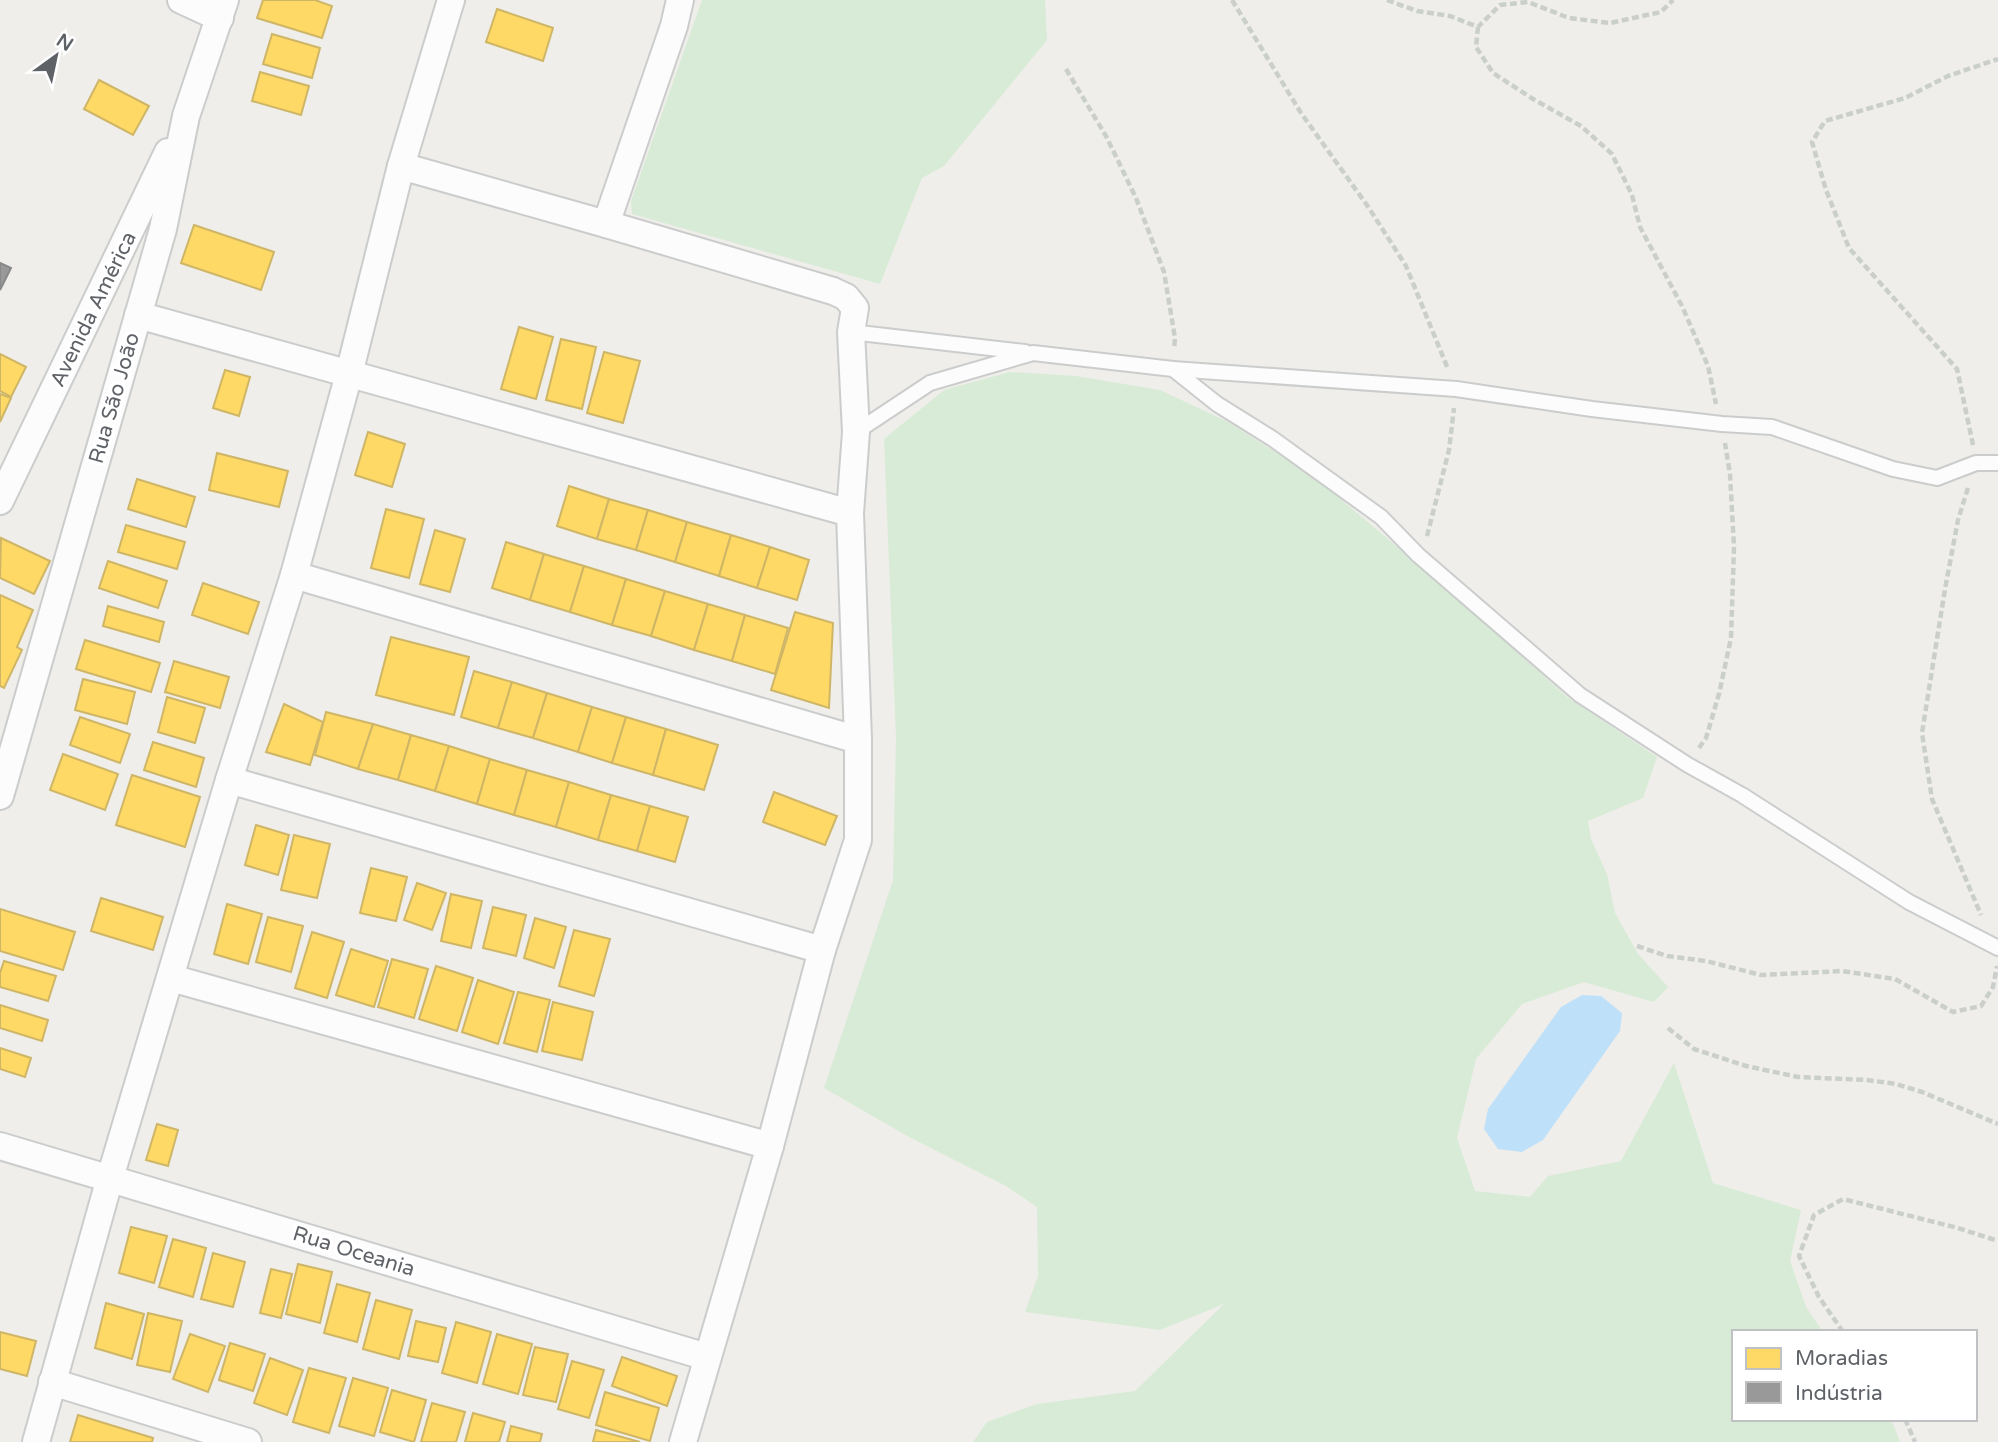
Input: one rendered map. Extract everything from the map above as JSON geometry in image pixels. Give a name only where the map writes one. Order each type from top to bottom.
[{"type":"street","points":[[181,0],[223,9]]},
{"type":"street","points":[[36,1442],[110,1178],[229,780],[294,575],[401,166],[451,0]]},
{"type":"street","points":[[606,224],[680,0]]},
{"type":"street","name":"Rua São João","points":[[0,796],[163,229],[186,116],[223,9]]},
{"type":"street","name":"Avenida América","points":[[0,501],[186,116]]},
{"type":"street","points":[[401,166],[606,224],[846,297],[855,308],[851,332],[856,432],[850,513],[858,740],[858,839],[822,950],[770,1146],[683,1442]]},
{"type":"street","points":[[138,315],[850,513]]},
{"type":"street","points":[[294,575],[858,740]]},
{"type":"street","points":[[229,780],[822,950]]},
{"type":"street","points":[[171,978],[770,1146]]},
{"type":"street","name":"Rua Oceania","points":[[0,1146],[707,1357]]},
{"type":"street","points":[[52,1382],[248,1442]]},
{"type":"lane","points":[[851,332],[1173,369],[1456,388],[1722,424],[1772,427],[1893,469],[1937,478],[1976,463],[1998,463]]},
{"type":"lane","points":[[856,432],[930,383],[1033,353]]},
{"type":"lane","points":[[1173,369],[1217,404],[1273,439],[1381,517],[1418,555],[1580,695],[1909,902],[1996,947]]},
{"type":"path","points":[[1233,0],[1301,113],[1369,208],[1406,266],[1456,388],[1449,450],[1430,527],[1418,555]]},
{"type":"path","points":[[1387,0],[1417,11],[1450,16],[1478,27]]},
{"type":"path","points":[[1673,0],[1661,12],[1610,23],[1569,18],[1528,2],[1500,5],[1478,27],[1476,47],[1493,73],[1532,99],[1581,126],[1612,154],[1632,195],[1640,227],[1682,306],[1708,366],[1722,424],[1730,474],[1734,547],[1731,638],[1706,738],[1688,765]]},
{"type":"path","points":[[1637,946],[1667,956],[1706,961],[1760,975],[1842,971],[1895,979],[1953,1012],[1982,1006],[1993,986],[1997,967],[1996,947],[1931,799],[1922,733],[1931,667],[1958,520],[1976,463],[1957,369],[1849,248],[1826,190],[1812,142],[1825,121],[1905,98],[1948,76],[1998,59]]},
{"type":"path","points":[[1066,69],[1112,149],[1136,198],[1164,272],[1175,338],[1173,369]]},
{"type":"path","points":[[1668,1028],[1694,1049],[1746,1066],[1798,1077],[1896,1084],[1998,1124]]},
{"type":"path","points":[[1842,1330],[1819,1297],[1799,1256],[1814,1215],[1843,1199],[1958,1227],[1998,1241]]},
{"type":"path","points":[[1906,1421],[1916,1442]]},
{"type":"green space","points":[[702,0],[1045,0],[1047,40],[944,166],[922,178],[880,284],[632,214],[631,201]]},
{"type":"green space","points":[[1010,372],[1076,376],[1160,390],[1228,422],[1313,476],[1444,586],[1567,697],[1657,757],[1643,798],[1588,821],[1591,839],[1607,874],[1615,913],[1638,954],[1668,987],[1654,1002],[1584,982],[1522,1004],[1476,1059],[1457,1138],[1475,1191],[1530,1197],[1548,1176],[1621,1161],[1674,1063],[1713,1183],[1801,1210],[1790,1261],[1806,1307],[1822,1330],[1732,1330],[1732,1421],[1892,1421],[1900,1442],[973,1442],[987,1422],[1037,1404],[1135,1391],[1224,1304],[1160,1330],[1025,1312],[1038,1276],[1037,1207],[1006,1186],[909,1137],[824,1088],[893,880],[896,736],[884,439],[944,390]]},
{"type":"water","points":[[1582,995],[1601,996],[1622,1013],[1620,1031],[1543,1140],[1522,1152],[1498,1149],[1484,1129],[1488,1109],[1561,1007]]},
{"type":"building: Moradias","points":[[263,0],[315,0],[332,6],[322,38],[257,18]]},
{"type":"building: Moradias","points":[[497,9],[553,28],[543,61],[486,42]]},
{"type":"building: Moradias","points":[[272,34],[320,48],[312,78],[263,64]]},
{"type":"building: Moradias","points":[[260,72],[309,86],[301,115],[252,101]]},
{"type":"building: Moradias","points":[[99,80],[149,106],[133,135],[84,109]]},
{"type":"building: Moradias","points":[[194,225],[274,252],[261,290],[181,263]]},
{"type":"building: Moradias","points":[[519,327],[553,337],[536,399],[501,389]]},
{"type":"building: Moradias","points":[[561,339],[596,347],[582,409],[546,400]]},
{"type":"building: Moradias","points":[[604,352],[640,361],[623,423],[587,413]]},
{"type":"building: Moradias","points":[[0,354],[26,367],[11,397],[0,391]]},
{"type":"building: Moradias","points":[[225,370],[250,377],[239,416],[213,408]]},
{"type":"building: Moradias","points":[[0,394],[11,398],[0,422]]},
{"type":"building: Moradias","points":[[368,432],[405,444],[392,487],[355,475]]},
{"type":"building: Moradias","points":[[217,453],[288,471],[279,507],[209,490]]},
{"type":"building: Moradias","points":[[137,479],[195,497],[186,527],[128,509]]},
{"type":"building: Moradias","points":[[569,486],[609,499],[597,539],[557,526]]},
{"type":"building: Moradias","points":[[609,499],[648,510],[636,550],[597,539]]},
{"type":"building: Moradias","points":[[386,509],[424,519],[409,578],[371,568]]},
{"type":"building: Moradias","points":[[648,510],[687,522],[675,562],[636,550]]},
{"type":"building: Moradias","points":[[687,522],[731,535],[719,576],[675,562]]},
{"type":"building: Moradias","points":[[126,525],[185,542],[177,569],[118,552]]},
{"type":"building: Moradias","points":[[435,530],[465,539],[450,592],[420,584]]},
{"type":"building: Moradias","points":[[731,535],[770,547],[757,588],[719,576]]},
{"type":"building: Moradias","points":[[1,538],[50,561],[34,594],[0,578]]},
{"type":"building: Moradias","points":[[506,542],[544,554],[530,600],[492,588]]},
{"type":"building: Moradias","points":[[770,547],[809,560],[797,600],[757,588]]},
{"type":"building: Moradias","points":[[544,554],[584,566],[570,612],[530,600]]},
{"type":"building: Moradias","points":[[108,561],[167,581],[158,608],[99,588]]},
{"type":"building: Moradias","points":[[584,566],[626,579],[612,625],[570,612]]},
{"type":"building: Moradias","points":[[626,579],[665,591],[651,636],[612,625]]},
{"type":"building: Moradias","points":[[203,583],[259,602],[248,634],[192,615]]},
{"type":"building: Moradias","points":[[665,591],[708,604],[694,650],[651,636]]},
{"type":"building: Moradias","points":[[0,595],[33,610],[17,647],[22,650],[4,688],[0,686]]},
{"type":"building: Moradias","points":[[708,604],[745,615],[732,661],[694,650]]},
{"type":"building: Moradias","points":[[108,606],[164,622],[159,642],[103,626]]},
{"type":"building: Moradias","points":[[795,612],[833,623],[829,708],[771,690]]},
{"type":"building: Moradias","points":[[745,615],[788,628],[775,674],[732,661]]},
{"type":"building: Moradias","points":[[391,637],[469,657],[454,715],[376,695]]},
{"type":"building: Moradias","points":[[85,640],[160,663],[151,692],[76,669]]},
{"type":"building: Moradias","points":[[174,661],[229,677],[220,708],[165,692]]},
{"type":"building: Moradias","points":[[474,671],[512,682],[498,728],[461,717]]},
{"type":"building: Moradias","points":[[83,679],[135,692],[127,724],[75,710]]},
{"type":"building: Moradias","points":[[512,682],[547,693],[533,738],[498,728]]},
{"type":"building: Moradias","points":[[547,693],[592,707],[578,752],[533,738]]},
{"type":"building: Moradias","points":[[167,697],[205,708],[195,743],[158,732]]},
{"type":"building: Moradias","points":[[284,704],[323,722],[310,765],[266,752]]},
{"type":"building: Moradias","points":[[592,707],[626,717],[612,763],[578,752]]},
{"type":"building: Moradias","points":[[326,712],[373,724],[358,769],[315,755]]},
{"type":"building: Moradias","points":[[80,717],[130,734],[120,763],[70,745]]},
{"type":"building: Moradias","points":[[626,717],[666,729],[653,775],[612,763]]},
{"type":"building: Moradias","points":[[373,724],[411,735],[398,780],[358,769]]},
{"type":"building: Moradias","points":[[666,729],[718,745],[704,790],[653,775]]},
{"type":"building: Moradias","points":[[411,735],[449,746],[435,791],[398,780]]},
{"type":"building: Moradias","points":[[153,742],[204,758],[196,787],[144,770]]},
{"type":"building: Moradias","points":[[449,746],[490,759],[477,804],[435,791]]},
{"type":"building: Moradias","points":[[63,754],[118,774],[105,810],[50,790]]},
{"type":"building: Moradias","points":[[490,759],[527,770],[514,815],[477,804]]},
{"type":"building: Moradias","points":[[527,770],[569,782],[556,827],[514,815]]},
{"type":"building: Moradias","points":[[132,775],[200,797],[185,847],[116,825]]},
{"type":"building: Moradias","points":[[569,782],[611,795],[598,840],[556,827]]},
{"type":"building: Moradias","points":[[774,792],[837,816],[825,845],[763,822]]},
{"type":"building: Moradias","points":[[611,795],[650,806],[637,851],[598,840]]},
{"type":"building: Moradias","points":[[650,806],[688,817],[675,862],[637,851]]},
{"type":"building: Moradias","points":[[256,825],[289,835],[278,875],[245,865]]},
{"type":"building: Moradias","points":[[294,835],[330,844],[317,898],[281,890]]},
{"type":"building: Moradias","points":[[371,868],[407,877],[396,921],[360,913]]},
{"type":"building: Moradias","points":[[417,883],[446,893],[432,930],[404,920]]},
{"type":"building: Moradias","points":[[451,894],[482,901],[471,948],[441,941]]},
{"type":"building: Moradias","points":[[101,898],[163,917],[153,950],[91,931]]},
{"type":"building: Moradias","points":[[227,904],[262,914],[248,964],[214,954]]},
{"type":"building: Moradias","points":[[493,907],[526,915],[516,956],[483,948]]},
{"type":"building: Moradias","points":[[0,909],[75,932],[63,970],[0,951]]},
{"type":"building: Moradias","points":[[268,917],[303,926],[291,972],[256,962]]},
{"type":"building: Moradias","points":[[535,918],[566,927],[554,968],[524,958]]},
{"type":"building: Moradias","points":[[574,930],[610,939],[594,996],[559,986]]},
{"type":"building: Moradias","points":[[312,932],[344,942],[327,998],[295,988]]},
{"type":"building: Moradias","points":[[351,949],[388,961],[374,1007],[336,995]]},
{"type":"building: Moradias","points":[[392,959],[428,969],[414,1018],[378,1007]]},
{"type":"building: Moradias","points":[[4,961],[56,976],[48,1001],[0,987],[0,973]]},
{"type":"building: Moradias","points":[[436,966],[473,978],[457,1031],[419,1019]]},
{"type":"building: Moradias","points":[[478,980],[514,992],[498,1044],[462,1032]]},
{"type":"building: Moradias","points":[[518,992],[550,1000],[537,1052],[504,1043]]},
{"type":"building: Moradias","points":[[553,1002],[593,1012],[582,1060],[542,1051]]},
{"type":"building: Moradias","points":[[0,1005],[48,1020],[42,1041],[0,1028]]},
{"type":"building: Moradias","points":[[0,1048],[31,1058],[25,1077],[0,1069]]},
{"type":"building: Moradias","points":[[157,1124],[178,1130],[168,1166],[146,1160]]},
{"type":"building: Moradias","points":[[131,1227],[167,1236],[154,1283],[119,1273]]},
{"type":"building: Moradias","points":[[173,1239],[206,1248],[193,1297],[159,1287]]},
{"type":"building: Moradias","points":[[213,1253],[245,1262],[233,1307],[201,1299]]},
{"type":"building: Moradias","points":[[298,1264],[332,1272],[320,1323],[286,1314]]},
{"type":"building: Moradias","points":[[271,1269],[292,1274],[281,1318],[260,1313]]},
{"type":"building: Moradias","points":[[337,1284],[370,1293],[357,1342],[324,1333]]},
{"type":"building: Moradias","points":[[376,1300],[412,1310],[399,1359],[363,1349]]},
{"type":"building: Moradias","points":[[106,1303],[144,1314],[132,1359],[95,1348]]},
{"type":"building: Moradias","points":[[148,1313],[182,1321],[170,1372],[137,1365]]},
{"type":"building: Moradias","points":[[416,1321],[446,1328],[438,1362],[408,1356]]},
{"type":"building: Moradias","points":[[456,1322],[491,1332],[477,1383],[442,1373]]},
{"type":"building: Moradias","points":[[0,1332],[36,1341],[27,1376],[0,1369]]},
{"type":"building: Moradias","points":[[190,1334],[225,1346],[208,1392],[173,1379]]},
{"type":"building: Moradias","points":[[497,1334],[532,1344],[518,1394],[483,1384]]},
{"type":"building: Moradias","points":[[230,1343],[265,1354],[253,1391],[219,1380]]},
{"type":"building: Moradias","points":[[535,1347],[568,1354],[556,1402],[523,1395]]},
{"type":"building: Moradias","points":[[622,1357],[677,1376],[667,1406],[612,1386]]},
{"type":"building: Moradias","points":[[270,1358],[303,1370],[287,1415],[254,1403]]},
{"type":"building: Moradias","points":[[572,1361],[604,1370],[589,1418],[558,1409]]},
{"type":"building: Moradias","points":[[309,1368],[346,1378],[329,1433],[293,1422]]},
{"type":"building: Moradias","points":[[353,1378],[388,1388],[374,1436],[339,1426]]},
{"type":"building: Moradias","points":[[392,1390],[426,1400],[414,1442],[380,1432]]},
{"type":"building: Moradias","points":[[605,1392],[659,1408],[650,1441],[596,1425]]},
{"type":"building: Moradias","points":[[432,1403],[465,1412],[456,1442],[421,1442]]},
{"type":"building: Moradias","points":[[473,1413],[505,1422],[499,1442],[465,1442]]},
{"type":"building: Moradias","points":[[78,1415],[153,1438],[152,1442],[70,1442]]},
{"type":"building: Moradias","points":[[511,1426],[542,1434],[540,1442],[507,1442]]},
{"type":"building: Moradias","points":[[596,1430],[640,1442],[593,1442]]},
{"type":"building: Indústria","points":[[0,263],[11,268],[0,290]]}]
